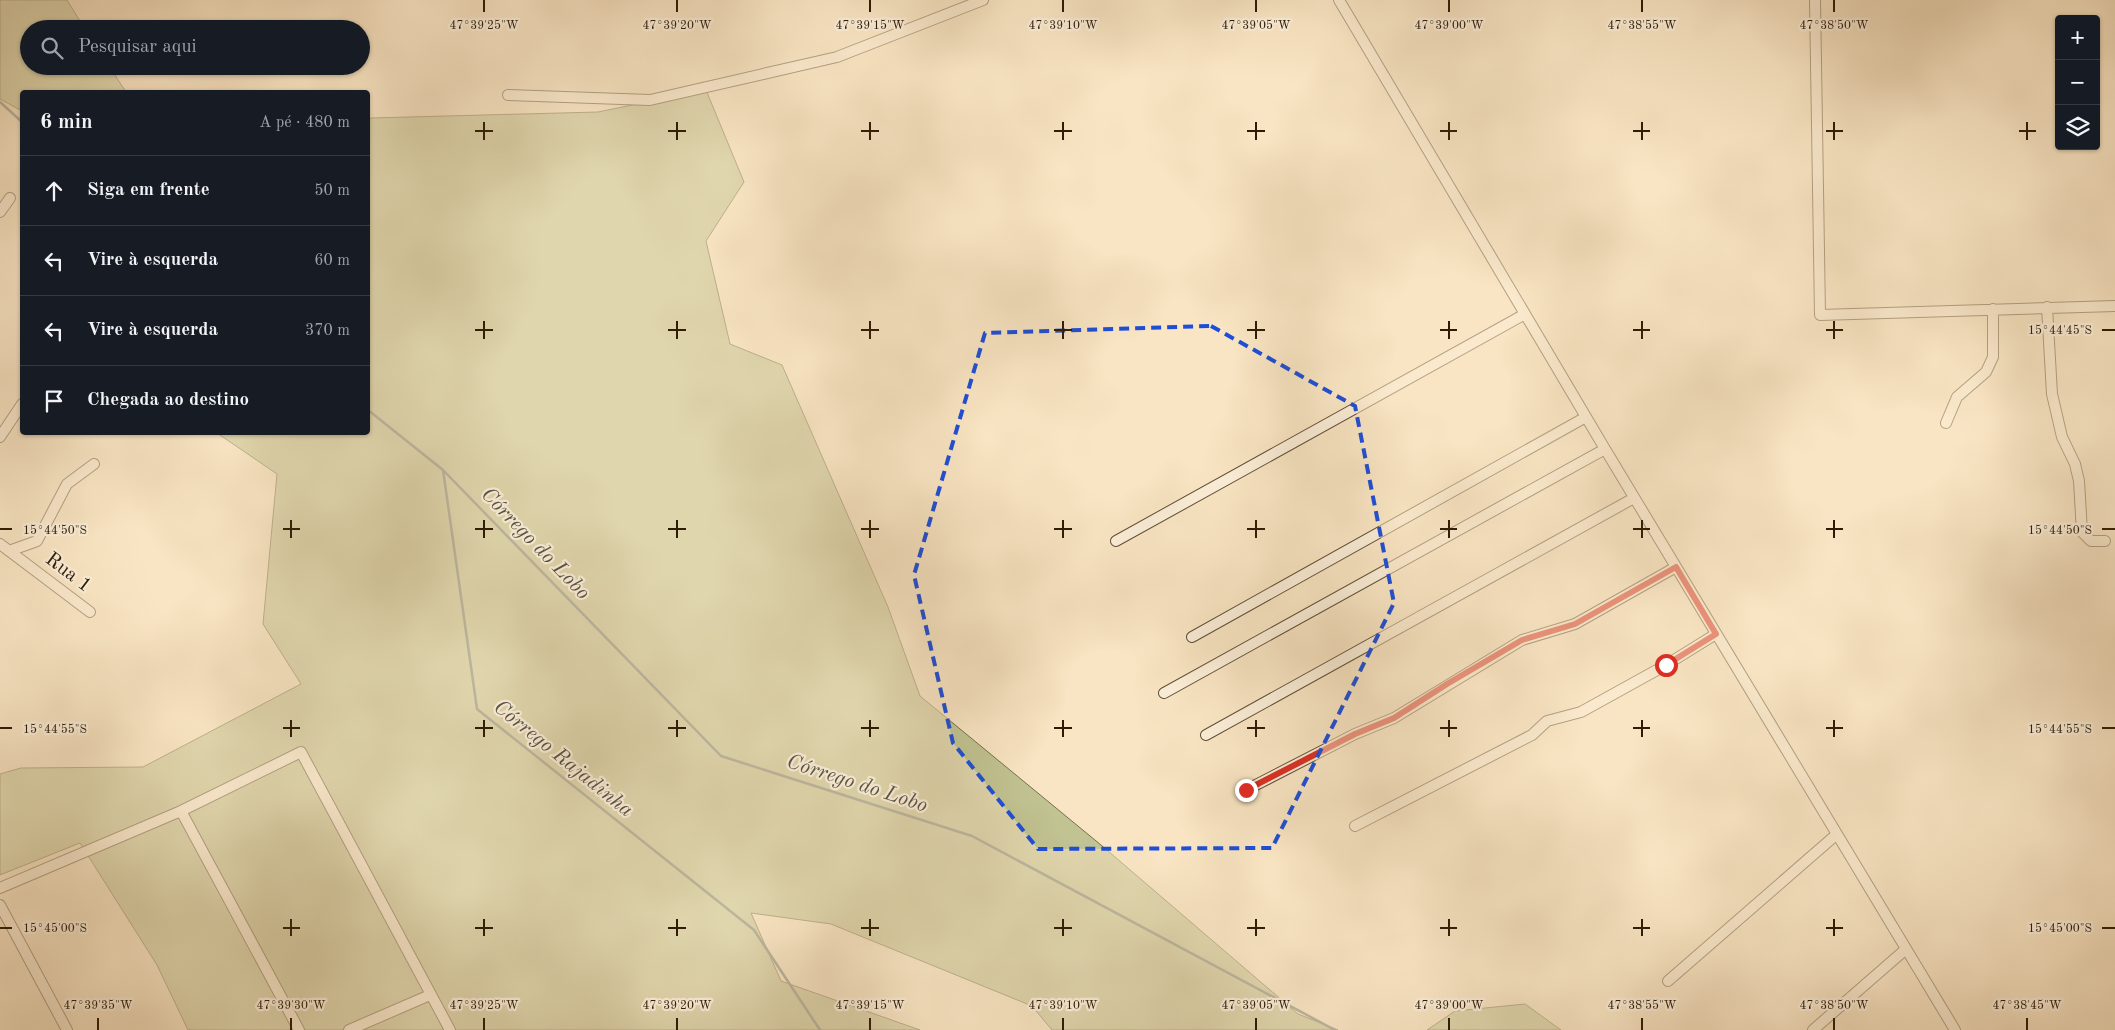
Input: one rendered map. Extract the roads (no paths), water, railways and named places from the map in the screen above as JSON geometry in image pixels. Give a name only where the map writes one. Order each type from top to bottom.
[{"type":"street","points":[[508,95],[650,100],[837,57],[983,0]]},
{"type":"street","points":[[1338,0],[1604,449],[1955,1030]]},
{"type":"street","points":[[1814,0],[1820,315],[2115,306]]},
{"type":"street","points":[[0,212],[10,198]]},
{"type":"street","points":[[2047,307],[2052,394],[2062,437],[2075,464],[2079,481],[2082,532],[2091,541],[2105,542]]},
{"type":"street","points":[[1946,423],[1957,397],[1986,372],[1993,357],[1993,309]]},
{"type":"street","points":[[1116,541],[1525,314]]},
{"type":"street","points":[[0,437],[20,407]]},
{"type":"street","points":[[1192,637],[1586,416]]},
{"type":"street","points":[[1164,693],[1604,449]]},
{"type":"street","points":[[9,551],[37,541],[67,484],[94,464]]},
{"type":"street","points":[[1206,735],[1634,498]]},
{"type":"street","name":"Rua 1","points":[[0,544],[90,612]]},
{"type":"street","points":[[1246,790],[1355,734],[1394,718],[1522,640],[1575,624],[1676,567]]},
{"type":"street","points":[[1355,826],[1532,735],[1547,721],[1581,712],[1666,665],[1716,634]]},
{"type":"street","points":[[0,888],[181,811],[301,752],[450,1030]]},
{"type":"street","points":[[181,811],[299,1030]]},
{"type":"street","points":[[1668,981],[1837,834]]},
{"type":"street","points":[[0,905],[68,1030]]},
{"type":"street","points":[[1813,1030],[1906,949]]},
{"type":"street","points":[[349,1030],[430,994]]},
{"type":"waterway","name":"Córrego Rajadinha","points":[[0,102],[20,120]]},
{"type":"waterway","name":"Córrego Rajadinha","points":[[370,412],[443,470],[477,709],[754,930],[820,1030]]},
{"type":"waterway","name":"Córrego do Lobo","points":[[443,470],[721,756],[972,836],[1335,1030]]}]
